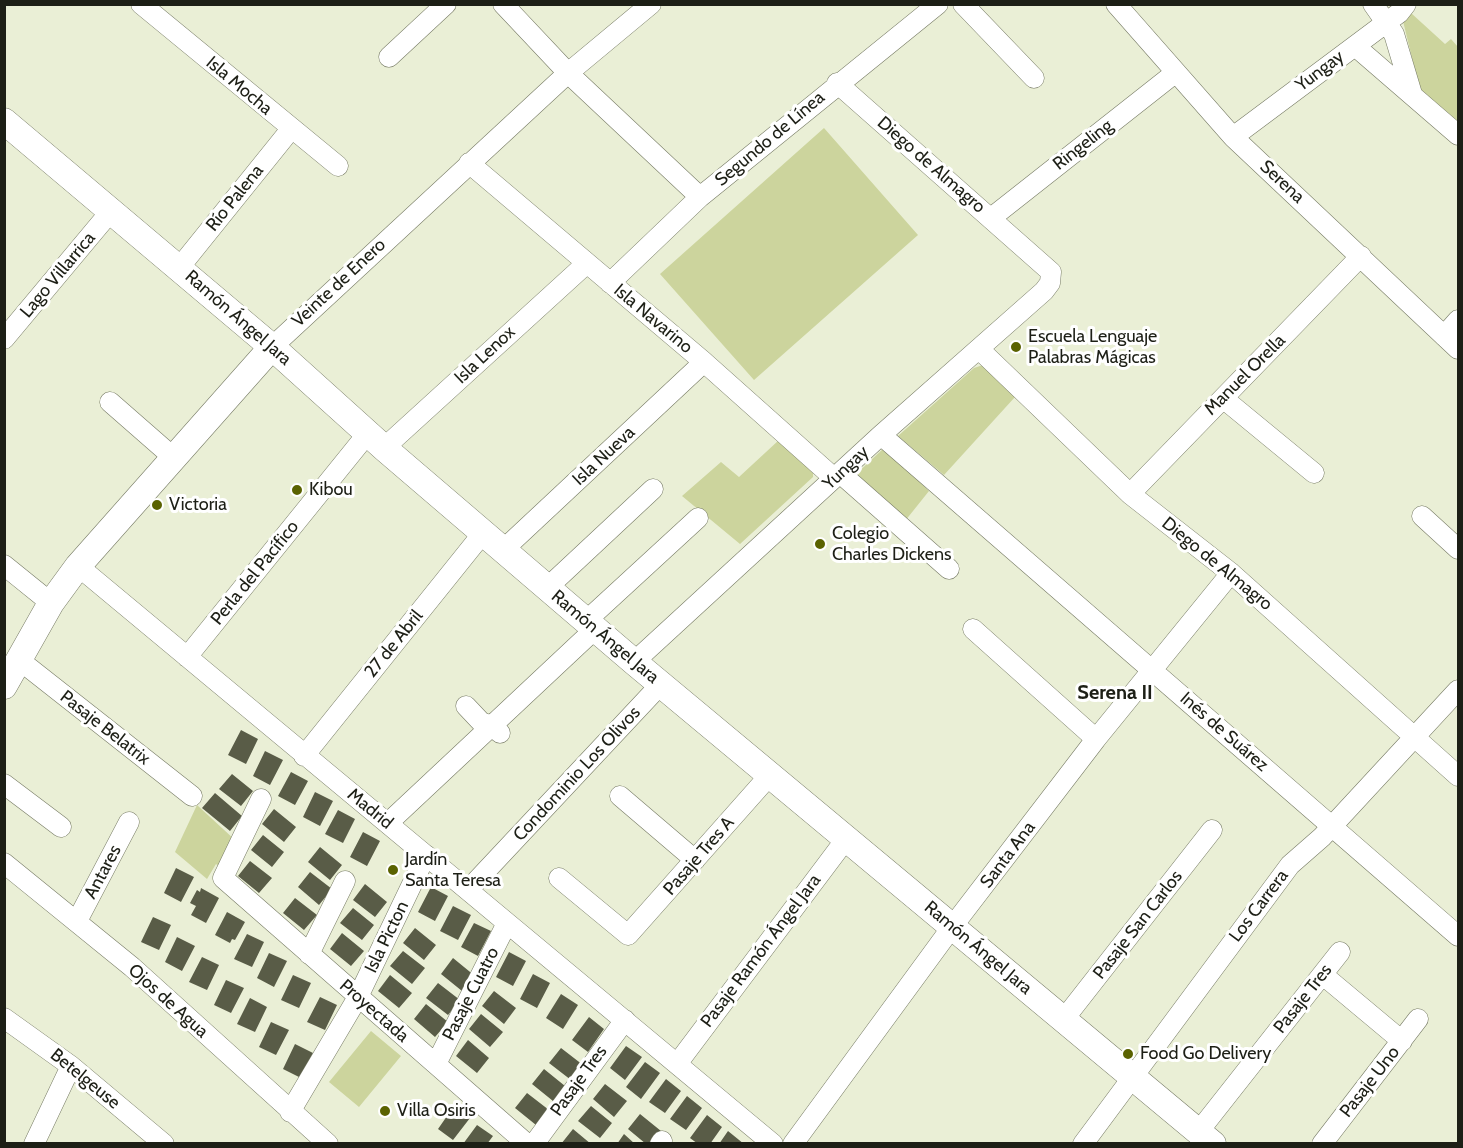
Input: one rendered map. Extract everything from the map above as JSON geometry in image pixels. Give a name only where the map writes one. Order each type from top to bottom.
[{"type":"main road","name":"Ramón Ángel Jara","points":[[4,121],[272,346],[376,441],[590,625],[1206,1137]]},
{"type":"main road","name":"Veinte de Enero","points":[[4,686],[51,603],[78,566],[272,346]]},
{"type":"street","name":"Isla Mocha","points":[[141,4],[338,166]]},
{"type":"street","points":[[388,57],[446,4]]},
{"type":"street","points":[[503,4],[568,73],[700,197]]},
{"type":"street","name":"Veinte de Enero","points":[[272,346],[568,73],[651,4]]},
{"type":"street","name":"Segundo de Línea","points":[[610,283],[700,197],[837,83],[938,4]]},
{"type":"street","points":[[963,4],[1034,78]]},
{"type":"street","name":"Serena","points":[[1116,4],[1233,137],[1451,342]]},
{"type":"street","points":[[1373,4],[1394,34],[1412,94]]},
{"type":"street","name":"Yungay","points":[[1233,137],[1387,21],[1406,4]]},
{"type":"street","points":[[1354,46],[1458,135]]},
{"type":"street","name":"Ringeling","points":[[991,218],[1175,73]]},
{"type":"street","name":"Diego de Almagro","points":[[837,83],[1051,272]]},
{"type":"street","name":"Río Palena","points":[[178,268],[291,129]]},
{"type":"street","name":"Isla Navarino","points":[[469,163],[837,476],[950,569]]},
{"type":"street","name":"Lago Villarrica","points":[[4,339],[111,211]]},
{"type":"street","name":"Manuel Orella","points":[[1130,494],[1360,256]]},
{"type":"street","name":"Isla Lenox","points":[[376,441],[586,262]]},
{"type":"street","name":"Yungay","points":[[634,662],[881,435],[1044,291],[1050,283],[1051,272]]},
{"type":"street","points":[[1451,342],[1458,320]]},
{"type":"street","name":"Diego de Almagro","points":[[979,349],[1130,494],[1231,573],[1458,776]]},
{"type":"street","name":"Isla Nueva","points":[[503,550],[704,362]]},
{"type":"street","points":[[1224,399],[1314,473]]},
{"type":"street","points":[[110,402],[174,458]]},
{"type":"street","name":"Inés de Suárez","points":[[881,435],[1458,936]]},
{"type":"street","name":"Perla del Pacífico","points":[[187,657],[376,441]]},
{"type":"street","points":[[547,588],[652,489]]},
{"type":"street","points":[[1422,516],[1458,549]]},
{"type":"street","points":[[388,823],[497,730],[590,625],[698,518]]},
{"type":"street","name":"27 de Abril","points":[[304,756],[483,533]]},
{"type":"street","points":[[4,565],[51,603]]},
{"type":"street","name":"Madrid","points":[[78,566],[304,756],[773,1143]]},
{"type":"street","name":"Santa Ana","points":[[793,1143],[952,927],[1096,739],[1231,573]]},
{"type":"street","points":[[974,629],[1096,739]]},
{"type":"street","name":"Pasaje Belatrix","points":[[18,659],[192,796]]},
{"type":"street","name":"Condominio Los Olivos","points":[[468,891],[661,684]]},
{"type":"street","name":"Los Carrera","points":[[1083,1143],[1290,865],[1333,826],[1458,690]]},
{"type":"street","points":[[466,706],[482,723],[497,730]]},
{"type":"street","name":"Pasaje Tres A","points":[[560,878],[628,935],[769,776]]},
{"type":"street","points":[[4,784],[61,827]]},
{"type":"street","points":[[621,796],[695,860]]},
{"type":"street","name":"Proyectada","points":[[261,799],[223,878],[527,1143]]},
{"type":"street","name":"Antares","points":[[77,921],[129,822]]},
{"type":"street","name":"Pasaje San Carlos","points":[[1064,1019],[1212,830]]},
{"type":"street","name":"Pasaje Ramón Ángel Jara","points":[[677,1064],[846,838]]},
{"type":"street","name":"Isla Picton","points":[[290,1112],[358,997],[426,855]]},
{"type":"street","name":"Ojos de Agua","points":[[4,863],[132,967],[290,1112],[328,1143]]},
{"type":"street","points":[[309,954],[345,881]]},
{"type":"street","name":"Pasaje Cuatro","points":[[436,1064],[507,923]]},
{"type":"street","name":"Pasaje Tres","points":[[1206,1137],[1340,952]]},
{"type":"street","points":[[1323,975],[1402,1041]]},
{"type":"street","name":"Betelgeuse","points":[[4,1018],[71,1066],[164,1143]]},
{"type":"street","name":"Pasaje Tres","points":[[534,1143],[625,1020]]},
{"type":"street","name":"Pasaje Uno","points":[[1322,1143],[1418,1020]]},
{"type":"street","points":[[34,1143],[71,1066]]},
{"type":"green space","points":[[1411,13],[1445,44],[1451,39],[1458,47],[1458,126],[1420,91],[1403,21]]},
{"type":"green space","points":[[824,128],[918,235],[754,380],[660,274]]},
{"type":"green space","points":[[983,365],[1015,397],[944,475],[898,436],[974,368]]},
{"type":"green space","points":[[779,440],[813,473],[813,477],[740,544],[682,496],[721,462],[739,477]]},
{"type":"green space","points":[[884,448],[929,491],[905,521],[853,477]]},
{"type":"green space","points":[[197,805],[235,840],[222,869],[216,864],[207,879],[175,852]]},
{"type":"green space","points":[[371,1031],[401,1056],[359,1107],[329,1082]]},
{"type":"building","points":[[241,730],[258,739],[246,764],[228,755]]},
{"type":"building","points":[[265,751],[283,760],[270,785],[253,776]]},
{"type":"building","points":[[291,772],[308,781],[295,805],[278,796]]},
{"type":"building","points":[[232,774],[253,791],[241,806],[219,789]]},
{"type":"building","points":[[315,792],[333,801],[320,826],[303,817]]},
{"type":"building","points":[[215,793],[242,816],[230,831],[202,808]]},
{"type":"building","points":[[274,809],[296,827],[284,842],[262,824]]},
{"type":"building","points":[[338,810],[355,819],[343,843],[325,834]]},
{"type":"building","points":[[363,832],[380,841],[367,866],[350,857]]},
{"type":"building","points":[[263,835],[284,852],[272,867],[251,850]]},
{"type":"building","points":[[320,847],[342,865],[330,880],[308,862]]},
{"type":"building","points":[[250,861],[272,878],[259,893],[238,876]]},
{"type":"building","points":[[176,868],[194,877],[181,902],[164,893]]},
{"type":"building","points":[[310,872],[332,889],[319,905],[298,887]]},
{"type":"building","points":[[365,884],[387,902],[375,917],[353,900]]},
{"type":"building","points":[[431,887],[448,896],[435,921],[418,912]]},
{"type":"building","points":[[201,888],[219,898],[206,923],[191,915],[196,906],[190,903],[197,890],[200,892]]},
{"type":"building","points":[[295,898],[317,915],[304,930],[283,913]]},
{"type":"building","points":[[453,906],[471,915],[458,940],[440,931]]},
{"type":"building","points":[[353,908],[374,925],[362,940],[340,923]]},
{"type":"building","points":[[227,912],[245,922],[235,940],[232,939],[230,943],[215,935]]},
{"type":"building","points":[[153,917],[171,925],[159,950],[141,942]]},
{"type":"building","points":[[474,923],[491,931],[478,956],[461,947]]},
{"type":"building","points":[[415,928],[436,945],[424,960],[403,943]]},
{"type":"building","points":[[342,933],[364,951],[351,966],[330,949]]},
{"type":"building","points":[[247,934],[264,942],[252,967],[234,959]]},
{"type":"building","points":[[177,937],[195,946],[182,971],[165,962]]},
{"type":"building","points":[[403,951],[425,968],[412,984],[390,966]]},
{"type":"building","points":[[509,952],[526,961],[513,986],[496,977]]},
{"type":"building","points":[[269,953],[287,961],[274,987],[257,978]]},
{"type":"building","points":[[202,957],[219,965],[207,990],[189,982]]},
{"type":"building","points":[[453,958],[475,976],[462,991],[441,974]]},
{"type":"building","points":[[533,974],[550,983],[537,1008],[520,999]]},
{"type":"building","points":[[293,975],[311,983],[299,1008],[281,1000]]},
{"type":"building","points":[[390,975],[412,993],[399,1008],[378,991]]},
{"type":"building","points":[[226,980],[244,988],[231,1013],[214,1005]]},
{"type":"building","points":[[438,983],[460,1000],[448,1015],[426,998]]},
{"type":"building","points":[[494,991],[516,1008],[504,1024],[482,1006]]},
{"type":"building","points":[[561,994],[578,1005],[563,1029],[546,1018]]},
{"type":"building","points":[[320,997],[337,1005],[325,1030],[307,1022]]},
{"type":"building","points":[[250,998],[267,1007],[255,1032],[237,1024]]},
{"type":"building","points":[[426,1004],[448,1022],[435,1037],[414,1019]]},
{"type":"building","points":[[481,1014],[503,1032],[490,1047],[469,1029]]},
{"type":"building","points":[[589,1017],[604,1029],[588,1052],[572,1040]]},
{"type":"building","points":[[271,1022],[289,1030],[276,1055],[259,1047]]},
{"type":"building","points":[[468,1040],[489,1058],[477,1073],[456,1056]]},
{"type":"building","points":[[295,1044],[313,1053],[301,1078],[283,1069]]},
{"type":"building","points":[[626,1046],[642,1057],[625,1080],[610,1068]]},
{"type":"building","points":[[561,1048],[583,1065],[571,1080],[549,1063]]},
{"type":"building","points":[[645,1062],[660,1073],[641,1099],[626,1087]]},
{"type":"building","points":[[544,1069],[565,1086],[553,1101],[532,1084]]},
{"type":"building","points":[[666,1079],[681,1091],[665,1113],[649,1102]]},
{"type":"building","points":[[605,1084],[627,1101],[614,1117],[593,1099]]},
{"type":"building","points":[[527,1093],[549,1110],[536,1125],[515,1108]]},
{"type":"building","points":[[687,1096],[702,1108],[686,1130],[670,1119]]},
{"type":"building","points":[[454,1106],[470,1118],[453,1140],[438,1129]]},
{"type":"building","points":[[591,1106],[612,1123],[600,1138],[578,1121]]},
{"type":"building","points":[[640,1114],[661,1131],[651,1144],[646,1144],[628,1129]]},
{"type":"building","points":[[707,1115],[722,1127],[710,1144],[698,1144],[690,1138]]},
{"type":"building","points":[[477,1125],[493,1136],[487,1144],[463,1144]]},
{"type":"building","points":[[573,1129],[591,1144],[561,1144]]},
{"type":"building","points":[[728,1131],[744,1144],[719,1144]]},
{"type":"building","points":[[624,1134],[635,1144],[617,1144]]},
{"type":"place","name":"Escuela Lenguaje Palabras Mágicas","points":[[1016,347]]},
{"type":"place","name":"Kibou","points":[[297,490]]},
{"type":"place","name":"Victoria","points":[[157,505]]},
{"type":"place","name":"Colegio Charles Dickens","points":[[820,544]]},
{"type":"place","name":"Jardín Santa Teresa","points":[[393,870]]},
{"type":"place","name":"Food Go Delivery","points":[[1128,1054]]},
{"type":"place","name":"Villa Osiris","points":[[385,1111]]},
{"type":"district","name":"Serena II","points":[[1115,693]]}]
